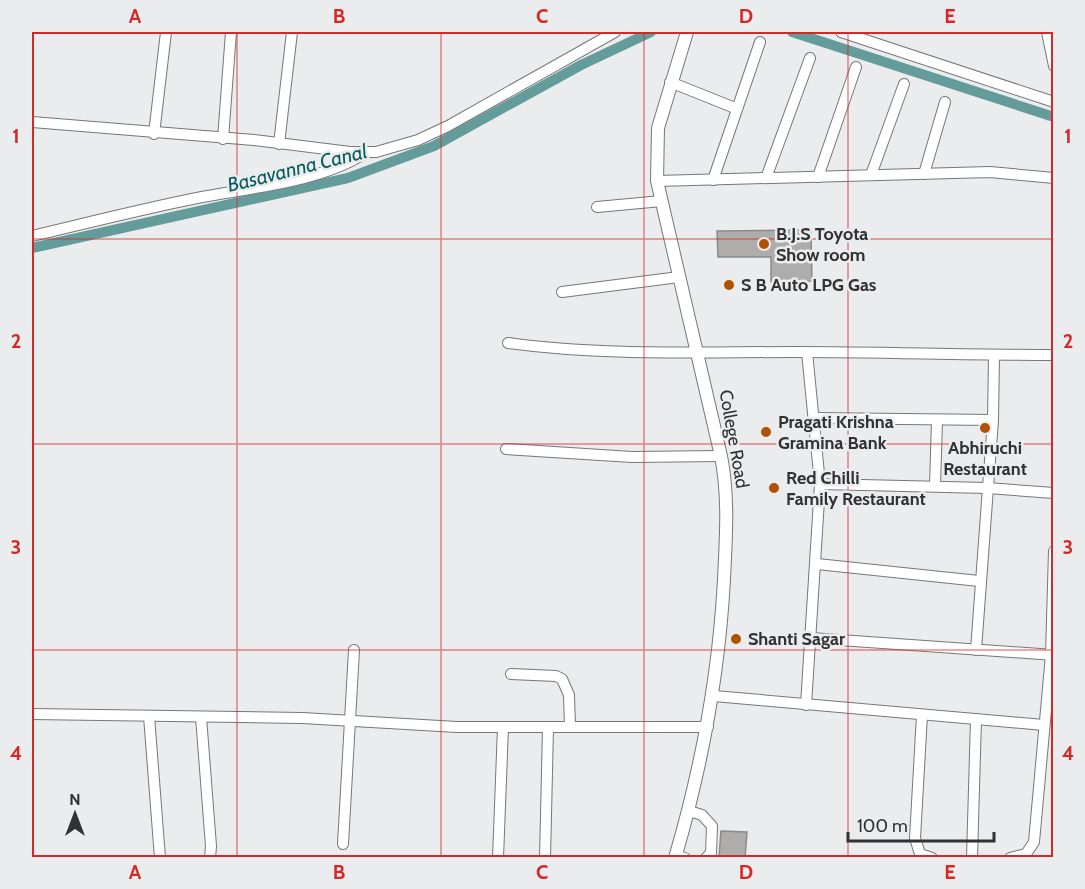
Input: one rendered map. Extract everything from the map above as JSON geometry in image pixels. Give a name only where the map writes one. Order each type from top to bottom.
[{"type":"main road","name":"College Road","points":[[679,857],[714,696],[726,539],[726,481],[699,354],[657,181],[658,128],[670,82],[687,33]]},
{"type":"street","points":[[154,134],[166,32]]},
{"type":"street","points":[[223,139],[231,32]]},
{"type":"street","points":[[279,144],[292,32]]},
{"type":"street","points":[[32,236],[163,205],[319,173],[345,165],[365,153],[401,145],[448,126],[615,32]]},
{"type":"street","points":[[841,32],[1053,102]]},
{"type":"street","points":[[1047,32],[1053,66]]},
{"type":"street","points":[[713,180],[735,108],[760,42]]},
{"type":"street","points":[[766,178],[810,58]]},
{"type":"street","points":[[818,177],[856,67]]},
{"type":"street","points":[[670,82],[735,108]]},
{"type":"street","points":[[871,175],[904,84]]},
{"type":"street","points":[[924,174],[945,102]]},
{"type":"street","points":[[32,122],[365,153]]},
{"type":"street","points":[[657,181],[990,172],[1053,178]]},
{"type":"street","points":[[597,207],[662,201]]},
{"type":"street","points":[[562,292],[680,277]]},
{"type":"street","points":[[508,343],[591,351],[699,354],[807,352],[1053,355]]},
{"type":"street","points":[[806,705],[817,564],[820,484],[807,352]]},
{"type":"street","points":[[976,650],[979,580],[993,420],[994,355]]},
{"type":"street","points":[[813,418],[993,420]]},
{"type":"street","points":[[935,486],[937,420]]},
{"type":"street","points":[[506,449],[632,457],[721,456]]},
{"type":"street","points":[[820,484],[987,488],[1053,493]]},
{"type":"street","points":[[1010,858],[1026,854],[1034,842],[1048,718],[1052,655],[1053,551]]},
{"type":"street","points":[[817,564],[979,580]]},
{"type":"street","points":[[811,638],[1052,655]]},
{"type":"street","points":[[343,844],[354,650]]},
{"type":"street","points":[[511,674],[546,675],[562,679],[569,695],[570,727]]},
{"type":"street","points":[[714,696],[976,719],[1048,718]]},
{"type":"street","points":[[32,714],[350,719],[548,728],[708,727]]},
{"type":"street","points":[[922,715],[915,838],[920,854],[932,858]]},
{"type":"street","points":[[149,716],[160,858]]},
{"type":"street","points":[[201,717],[210,858]]},
{"type":"street","points":[[972,858],[976,719]]},
{"type":"street","points":[[498,858],[503,727]]},
{"type":"street","points":[[545,858],[548,728]]},
{"type":"street","points":[[689,811],[702,815],[712,826],[711,853],[706,858]]},
{"type":"building","name":"B.J.S Toyota Show room","points":[[811,230],[812,281],[771,282],[771,257],[718,257],[717,231]]},
{"type":"building","points":[[721,831],[747,832],[745,858],[719,857]]},
{"type":"waterway","name":"Basavanna Canal","points":[[32,248],[348,178],[434,146],[581,65],[651,32]]},
{"type":"waterway","name":"Basavanna Canal","points":[[792,32],[1054,117]]},
{"type":"place","name":"B.J.S Toyota Show room","points":[[764,244]]},
{"type":"place","name":"S B Auto LPG Gas","points":[[729,285]]},
{"type":"place","name":"Abhiruchi Restaurant","points":[[985,428]]},
{"type":"place","name":"Pragati Krishna Gramina Bank","points":[[766,432]]},
{"type":"place","name":"Red Chilli Family Restaurant","points":[[774,488]]},
{"type":"place","name":"Shanti Sagar","points":[[736,639]]}]
